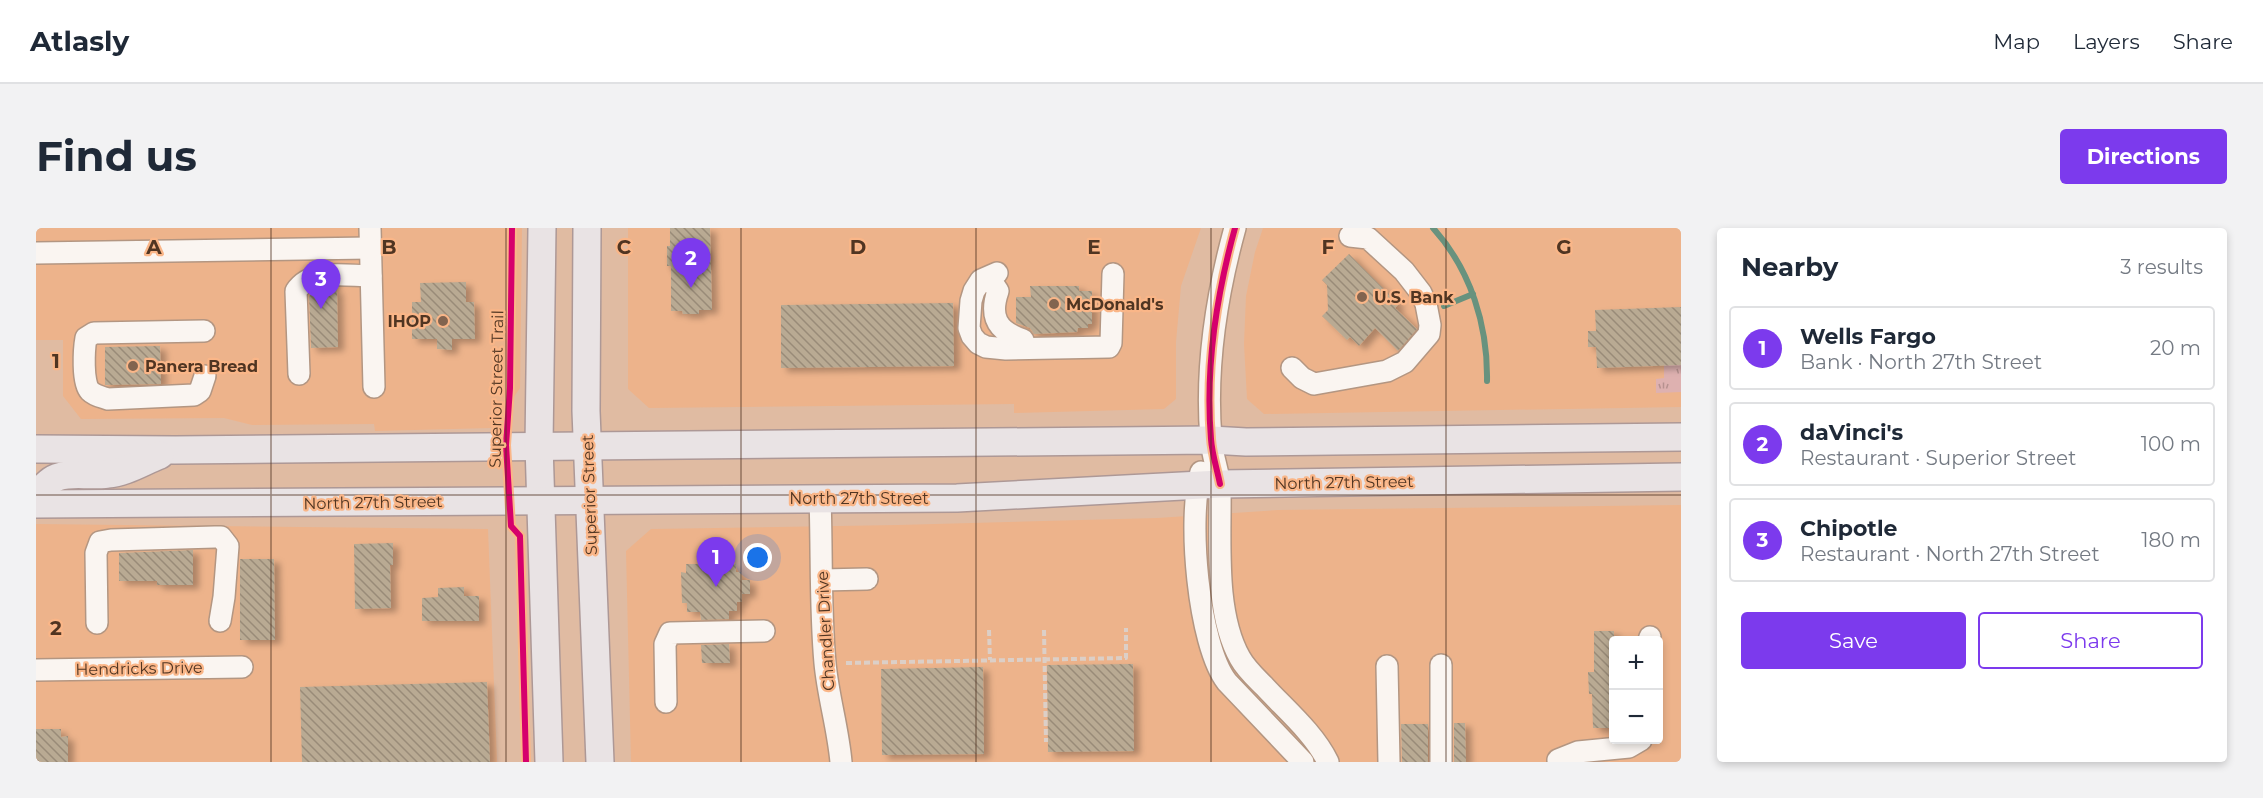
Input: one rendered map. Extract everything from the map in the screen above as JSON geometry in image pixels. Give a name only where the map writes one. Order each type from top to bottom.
[{"type":"main road","points":[[542,228],[539,445],[549,762]]},
{"type":"main road","name":"Superior Street","points":[[587,228],[587,445],[600,762]]},
{"type":"main road","points":[[36,449],[175,450],[539,445],[1211,440],[1246,442],[1681,437]]},
{"type":"main road","points":[[36,502],[49,480],[62,475],[110,474],[175,450]]},
{"type":"main road","name":"North 27th Street","points":[[36,502],[979,498],[1208,485],[1681,477]]},
{"type":"street","points":[[1235,228],[1220,285],[1213,327],[1210,366],[1211,440],[1198,590],[1213,658],[1220,672],[1300,760]]},
{"type":"street","points":[[1292,368],[1302,378],[1314,384],[1387,371],[1405,362],[1429,334],[1430,325],[1426,304],[1421,293],[1404,271],[1368,238],[1350,236]]},
{"type":"street","points":[[36,252],[370,238],[374,387]]},
{"type":"street","points":[[1111,338],[1023,340],[991,338],[984,334],[980,327],[979,296],[984,288],[996,279],[981,280],[974,291],[970,301],[969,328],[978,343],[986,347],[1006,349],[1107,348],[1111,343],[1113,274]]},
{"type":"street","points":[[299,374],[296,291],[300,285],[314,276],[371,276]]},
{"type":"street","points":[[204,331],[94,333],[87,338],[85,358],[86,382],[89,390],[97,396],[108,399],[194,395],[200,391],[205,376]]},
{"type":"street","points":[[1208,485],[1225,612],[1234,645],[1247,668],[1311,736],[1328,762]]},
{"type":"street","name":"Chandler Drive","points":[[820,498],[825,665],[841,762]]},
{"type":"street","points":[[97,623],[96,553],[100,542],[215,537],[221,537],[228,546],[220,621]]},
{"type":"street","points":[[822,580],[867,579]]},
{"type":"street","points":[[666,702],[665,644],[670,633],[764,631]]},
{"type":"street","points":[[1441,665],[1441,762]]},
{"type":"street","points":[[1387,666],[1389,762]]},
{"type":"street","name":"Hendricks Drive","points":[[36,670],[242,667]]},
{"type":"street","points":[[1558,760],[1578,752],[1629,747],[1634,744]]},
{"type":"path","points":[[846,663],[1126,658],[1126,628]]},
{"type":"path","points":[[989,630],[990,660]]},
{"type":"path","points":[[1044,630],[1046,742]]},
{"type":"shaded area","points":[[36,228],[522,228],[520,388],[492,428],[375,431],[374,424],[252,425],[224,418],[81,419],[63,396],[63,340],[36,340]]},
{"type":"shaded area","points":[[628,228],[1201,228],[1181,286],[1176,342],[1176,399],[1164,409],[1014,413],[1014,404],[649,408],[628,389]]},
{"type":"shaded area","points":[[1263,228],[1681,228],[1681,407],[1264,414],[1247,399],[1244,344],[1246,296],[1255,252]]},
{"type":"shaded area","points":[[1681,505],[1681,762],[631,762],[626,551],[651,529],[1157,518],[1278,510]]},
{"type":"shaded area","points":[[36,524],[488,529],[497,762],[36,762]]},
{"type":"green space","points":[[1664,365],[1681,365],[1681,392],[1656,393],[1656,379],[1664,378]]},
{"type":"building","points":[[670,228],[710,228],[712,310],[699,310],[699,314],[671,311],[671,266],[667,266]]},
{"type":"building","name":"U.S. Bank","points":[[1349,254],[1399,304],[1395,308],[1417,329],[1398,351],[1375,328],[1359,346],[1350,337],[1347,340],[1322,316],[1328,310],[1327,285],[1322,280]]},
{"type":"building","name":"IHOP","points":[[466,282],[466,302],[474,302],[475,339],[452,339],[452,350],[437,349],[437,339],[412,339],[412,302],[421,302],[420,283]]},
{"type":"building","name":"McDonald's","points":[[1030,286],[1079,286],[1079,291],[1092,291],[1092,324],[1088,324],[1088,328],[1078,328],[1077,332],[1034,334],[1030,328],[1016,323],[1016,297],[1031,297]]},
{"type":"building","points":[[320,289],[337,289],[338,347],[311,348],[309,296]]},
{"type":"building","points":[[953,303],[954,366],[781,368],[781,305]]},
{"type":"building","points":[[1681,307],[1681,365],[1597,368],[1596,347],[1588,347],[1588,331],[1596,331],[1595,310]]},
{"type":"building","name":"Panera Bread","points":[[160,346],[161,384],[105,385],[105,347]]},
{"type":"building","points":[[393,543],[393,565],[390,565],[391,608],[355,609],[354,544]]},
{"type":"building","points":[[193,550],[193,585],[157,585],[157,581],[119,581],[119,553]]},
{"type":"building","points":[[240,559],[274,559],[275,640],[240,640]]},
{"type":"building","points":[[686,564],[736,564],[736,572],[741,572],[742,580],[750,580],[750,594],[742,594],[742,602],[737,602],[737,611],[729,611],[729,619],[701,620],[700,612],[687,612],[687,603],[682,603],[681,572],[686,573]]},
{"type":"building","points":[[464,587],[464,596],[479,596],[479,621],[422,621],[422,598],[438,597],[438,588]]},
{"type":"building","points":[[1594,631],[1614,631],[1614,636],[1609,636],[1609,728],[1593,728],[1592,694],[1589,694],[1588,672],[1594,672]]},
{"type":"building","points":[[729,644],[730,663],[702,663],[701,645]]},
{"type":"building","points":[[1133,664],[1134,751],[1048,752],[1047,665]]},
{"type":"building","points":[[983,667],[984,754],[882,755],[881,669]]},
{"type":"building","points":[[487,682],[490,762],[302,762],[300,687]]},
{"type":"building","points":[[1454,723],[1465,723],[1466,762],[1454,762]]},
{"type":"building","points":[[1401,724],[1428,724],[1428,762],[1402,762]]},
{"type":"building","points":[[36,729],[61,729],[61,737],[68,736],[68,762],[36,762]]},
{"type":"waterway","points":[[1433,228],[1458,262],[1475,300],[1487,360],[1487,381]]},
{"type":"waterway","points":[[1444,306],[1473,294]]},
{"type":"cycle path","name":"Superior Street Trail","points":[[512,228],[510,388],[506,445],[511,526],[520,536],[526,762]]},
{"type":"cycle path","points":[[1220,484],[1211,439],[1211,359],[1217,306],[1235,228]]},
{"type":"place","name":"daVinci's","points":[[691,288]]},
{"type":"place","name":"U.S. Bank","points":[[1362,297]]},
{"type":"place","name":"McDonald's","points":[[1054,304]]},
{"type":"place","name":"Chipotle","points":[[321,309]]},
{"type":"place","name":"IHOP","points":[[443,321]]},
{"type":"place","name":"Panera Bread","points":[[133,366]]},
{"type":"place","name":"Wells Fargo","points":[[716,587]]}]
